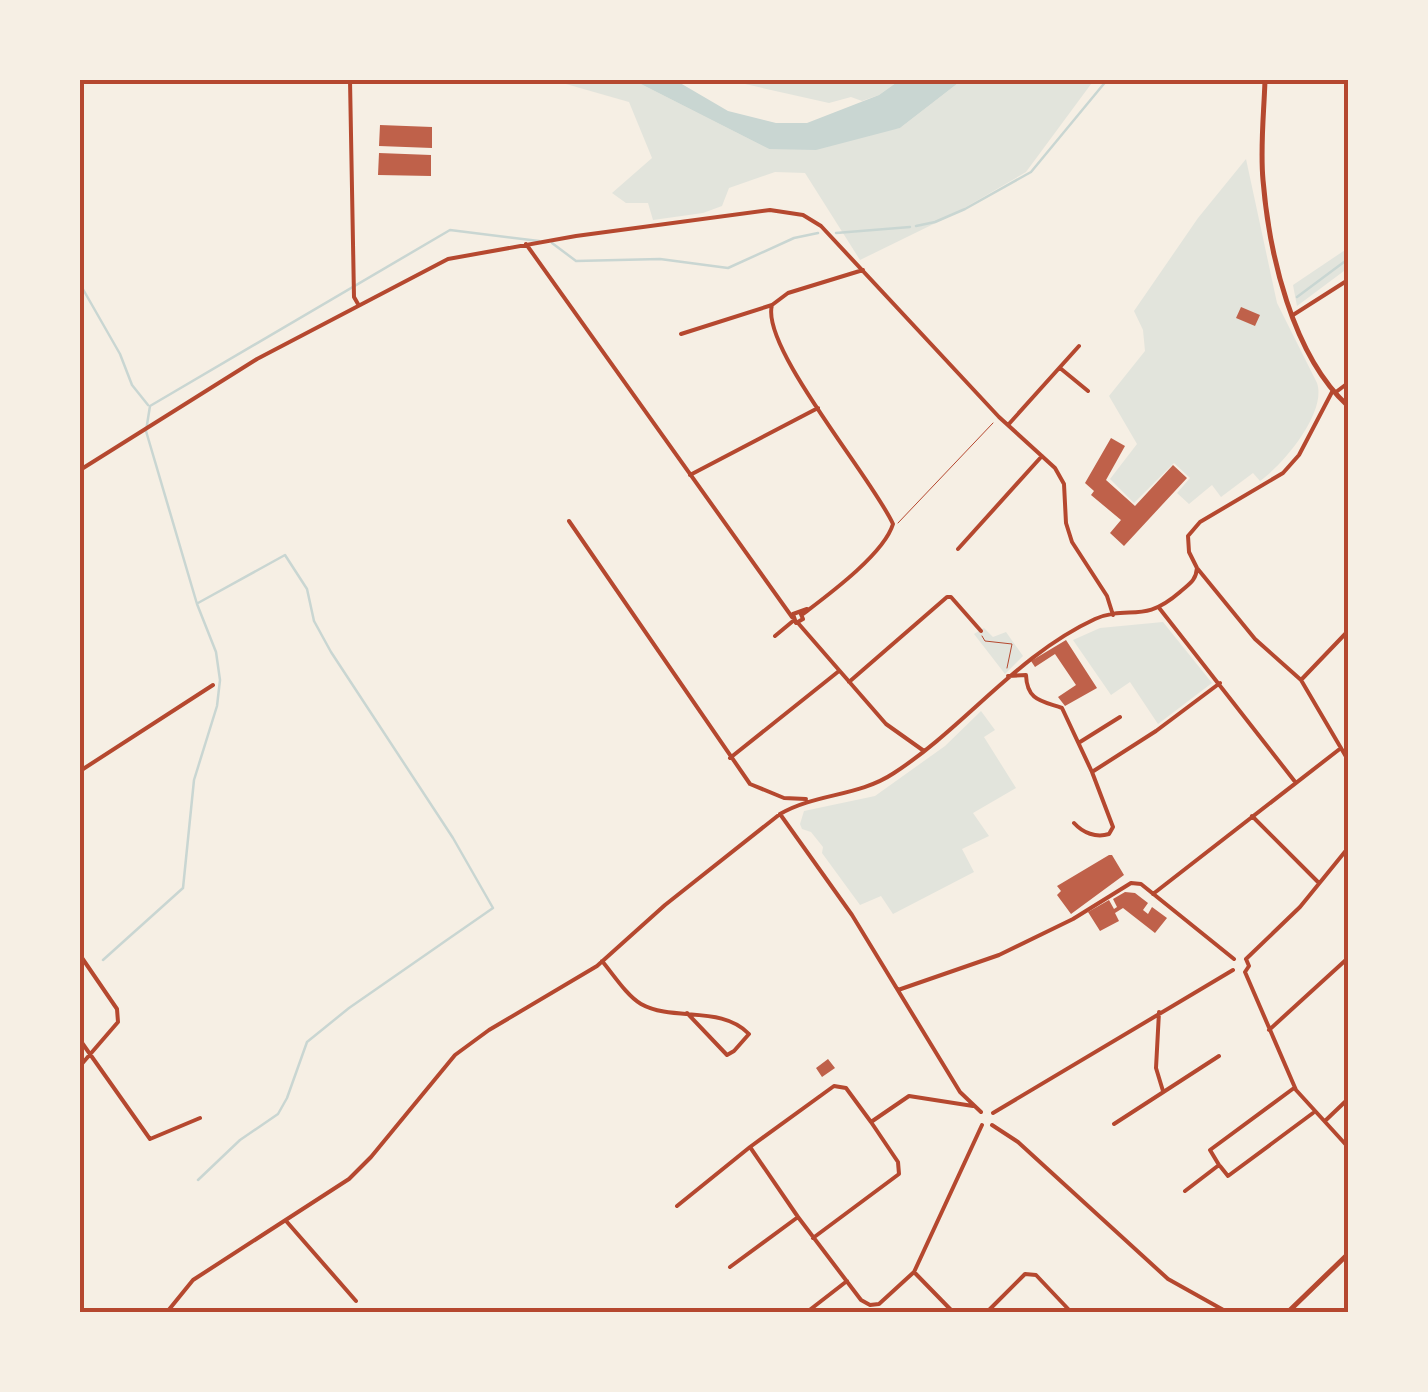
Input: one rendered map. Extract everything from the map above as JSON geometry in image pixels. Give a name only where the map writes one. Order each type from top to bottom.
[{"type":"street","points":[[350,80],[354,297],[358,305]]},
{"type":"street","points":[[1265,80],[1263,184],[1273,246],[1292,316],[1311,359],[1333,392],[1348,406]]},
{"type":"street","points":[[80,470],[257,359],[448,258],[781,210],[812,219],[999,416],[1054,468],[1064,484],[1066,522],[1072,542],[1106,596],[1113,615]]},
{"type":"street","points":[[526,244],[787,607],[886,724],[926,752]]},
{"type":"street","points":[[681,334],[862,270]]},
{"type":"street","points":[[1292,316],[1348,280]]},
{"type":"street","points":[[772,305],[769,315],[785,354],[892,520],[893,528],[858,567],[775,636]]},
{"type":"street","points":[[1008,425],[1079,346]]},
{"type":"street","points":[[1060,368],[1088,391]]},
{"type":"street","points":[[1348,383],[1333,392],[1299,455],[1283,473],[1200,522],[1188,536],[1189,552],[1198,568],[1254,640],[1301,680],[1348,760]]},
{"type":"street","points":[[690,475],[818,408]]},
{"type":"street","points":[[958,549],[1042,456]]},
{"type":"street","points":[[569,521],[730,758],[757,789],[784,798],[816,799]]},
{"type":"street","points":[[166,1312],[193,1280],[358,1170],[455,1055],[602,962],[780,814],[816,799],[869,788],[926,752],[1028,660],[1096,619],[1160,609],[1194,580],[1198,568]]},
{"type":"street","points":[[849,682],[947,597],[982,631]]},
{"type":"street","points":[[1160,609],[1296,783]]},
{"type":"street","points":[[1301,680],[1348,631]]},
{"type":"street","points":[[1028,660],[1030,694],[1036,700],[1062,708],[1080,742],[1113,827],[1109,834],[1100,836],[1074,824]]},
{"type":"street","points":[[730,758],[840,670]]},
{"type":"street","points":[[1008,676],[1026,675]]},
{"type":"street","points":[[1092,772],[1220,683]]},
{"type":"street","points":[[80,772],[213,685]]},
{"type":"street","points":[[1080,742],[1120,717]]},
{"type":"street","points":[[1153,894],[1341,748]]},
{"type":"street","points":[[780,814],[852,915],[960,1092],[981,1112],[993,1112],[1232,970],[1234,960]]},
{"type":"street","points":[[1252,816],[1319,883]]},
{"type":"street","points":[[1246,960],[1348,848]]},
{"type":"street","points":[[898,990],[999,955],[1073,918],[1132,882],[1141,884],[1234,960]]},
{"type":"street","points":[[80,955],[117,1009],[118,1022],[80,1066]]},
{"type":"street","points":[[1269,1030],[1348,958]]},
{"type":"street","points":[[1234,960],[1246,960],[1246,972],[1295,1087],[1348,1147]]},
{"type":"street","points":[[602,962],[638,1003],[687,1013],[740,1024],[749,1034],[734,1052],[726,1055],[687,1013]]},
{"type":"street","points":[[1232,970],[1238,974],[1246,972]]},
{"type":"street","points":[[1159,1012],[1156,1068],[1164,1093]]},
{"type":"street","points":[[80,1040],[150,1140],[200,1118]]},
{"type":"street","points":[[1114,1124],[1219,1056]]},
{"type":"street","points":[[677,1206],[834,1086],[846,1088],[898,1162],[899,1174],[814,1238]]},
{"type":"street","points":[[1295,1087],[1210,1150],[1219,1165],[1228,1176],[1314,1112]]},
{"type":"street","points":[[871,1122],[909,1096],[972,1106]]},
{"type":"street","points":[[1324,1122],[1348,1099]]},
{"type":"street","points":[[981,1112],[978,1120],[982,1125]]},
{"type":"street","points":[[992,1125],[993,1112]]},
{"type":"street","points":[[982,1125],[992,1125],[1018,1142],[1168,1278],[1227,1312]]},
{"type":"street","points":[[750,1147],[846,1282],[870,1305],[880,1304],[914,1272],[982,1125]]},
{"type":"street","points":[[1185,1192],[1219,1165]]},
{"type":"street","points":[[730,1267],[798,1217]]},
{"type":"street","points":[[286,1220],[356,1301]]},
{"type":"street","points":[[1288,1312],[1348,1254]]},
{"type":"street","points":[[914,1272],[953,1312]]},
{"type":"street","points":[[987,1312],[1026,1274],[1036,1275],[1071,1312]]},
{"type":"street","points":[[807,1312],[846,1282]]},
{"type":"street","points":[[868,1312],[870,1305]]},
{"type":"path","points":[[893,528],[941,482],[999,416]]},
{"type":"path","points":[[982,631],[985,641],[1012,644],[1008,676]]},
{"type":"shaded area","points":[[552,80],[633,80],[769,149],[900,128],[962,80],[1094,80],[1026,172],[954,214],[860,260],[805,173],[775,172],[729,188],[722,206],[703,213],[653,220],[648,203],[626,203],[612,193],[652,158],[629,102]]},
{"type":"shaded area","points":[[633,80],[675,80],[728,111],[776,123],[807,123],[879,95],[900,80],[962,80],[900,128],[816,150],[769,149]]},
{"type":"shaded area","points":[[727,80],[900,80],[862,101],[851,97],[829,103]]},
{"type":"shaded area","points":[[1246,159],[1277,303],[1317,383],[1316,408],[1301,437],[1260,481],[1253,473],[1221,497],[1212,485],[1189,504],[1177,493],[1190,478],[1174,463],[1134,503],[1110,479],[1137,444],[1109,396],[1145,351],[1143,330],[1134,311],[1198,218]]},
{"type":"shaded area","points":[[1348,248],[1348,268],[1297,306],[1293,285]]},
{"type":"shaded area","points":[[1163,622],[1212,683],[1158,724],[1130,682],[1111,695],[1073,640],[1100,628]]},
{"type":"shaded area","points":[[984,628],[993,637],[1006,632],[1023,656],[1005,674],[974,634]]},
{"type":"shaded area","points":[[981,711],[995,730],[984,737],[1016,788],[973,813],[989,836],[962,849],[974,872],[893,914],[881,896],[860,905],[822,853],[823,847],[811,832],[802,829],[804,811],[875,796],[945,746]]},
{"type":"building","points":[[380,125],[432,127],[432,148],[379,146]]},
{"type":"building","points":[[379,153],[431,155],[431,176],[378,175]]},
{"type":"building","points":[[1241,307],[1260,315],[1255,326],[1236,318]]},
{"type":"building","points":[[1111,438],[1125,446],[1106,480],[1135,506],[1173,465],[1187,478],[1124,546],[1110,533],[1121,520],[1091,495],[1094,491],[1085,483]]},
{"type":"building","points":[[1066,640],[1097,688],[1065,706],[1058,697],[1076,685],[1055,654],[1035,667],[1031,661]]},
{"type":"building","points":[[1109,855],[1124,875],[1071,914],[1057,895],[1061,891],[1057,886]]},
{"type":"building","points":[[1125,892],[1135,893],[1148,903],[1143,910],[1148,914],[1152,907],[1167,918],[1155,933],[1123,908],[1115,913],[1119,921],[1100,931],[1088,912],[1109,900],[1114,909],[1117,907],[1113,899]]},
{"type":"building","points":[[828,1059],[835,1068],[822,1077],[816,1068]]},
{"type":"waterway","points":[[916,226],[965,209],[1031,172],[1107,80]]},
{"type":"waterway","points":[[836,233],[910,227]]},
{"type":"waterway","points":[[103,960],[183,888],[194,780],[217,706],[220,680],[216,652],[197,604],[146,431],[150,406],[450,230],[539,241]]},
{"type":"waterway","points":[[552,243],[576,261],[660,259],[728,268],[794,238],[818,233]]},
{"type":"waterway","points":[[1297,297],[1348,259]]},
{"type":"waterway","points":[[80,284],[120,354],[132,385],[148,405]]},
{"type":"waterway","points":[[198,603],[285,555],[307,589],[314,621],[331,652],[453,838],[493,908],[349,1008],[307,1042],[278,1114],[240,1140],[198,1180]]}]
